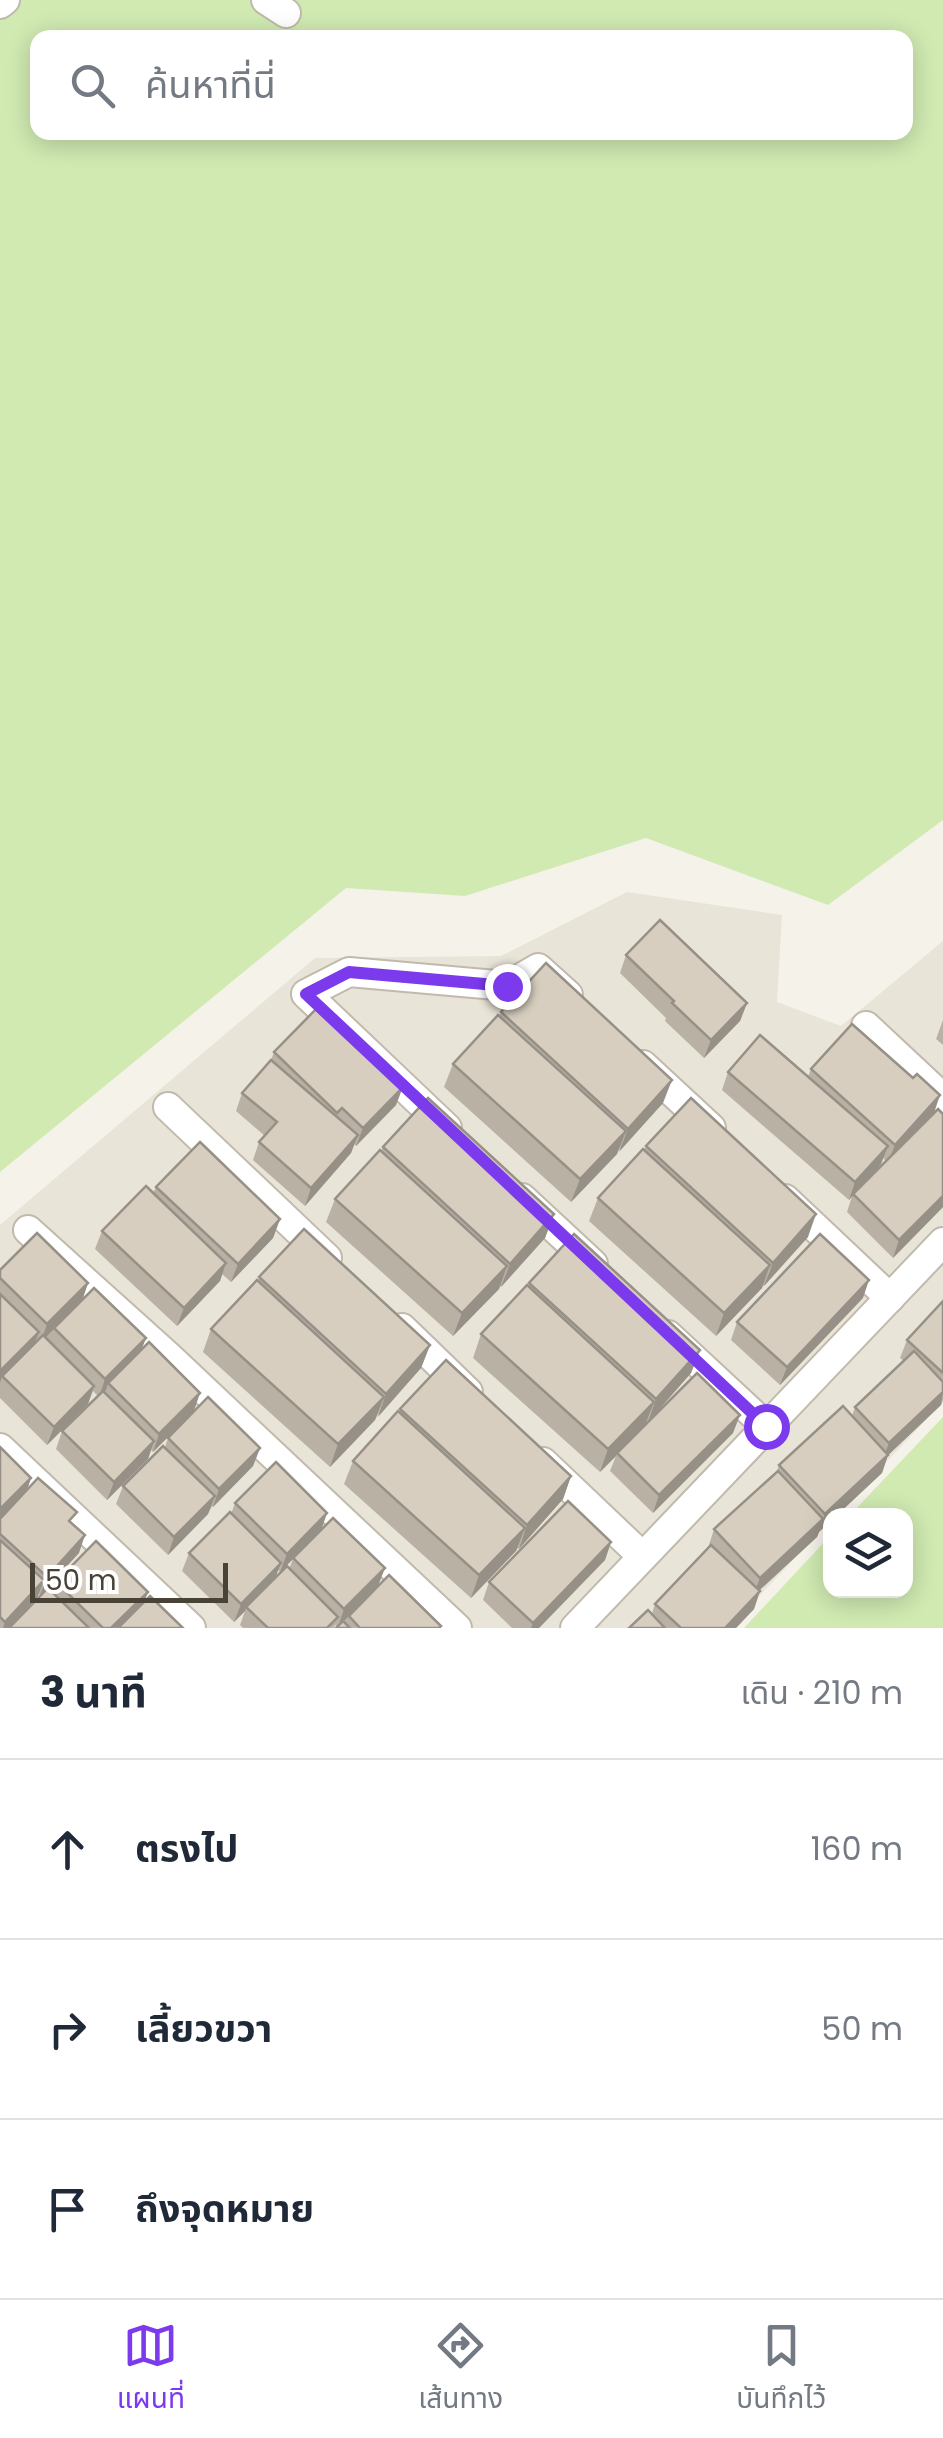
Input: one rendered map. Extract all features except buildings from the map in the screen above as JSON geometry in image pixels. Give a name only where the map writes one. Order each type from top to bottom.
[{"type":"street","points":[[464,1144],[306,994],[349,972],[507,986],[538,968],[594,1020]]},
{"type":"street","points":[[866,1026],[943,1098]]},
{"type":"street","points":[[622,1046],[735,1151]]},
{"type":"street","points":[[168,1108],[341,1271]]},
{"type":"street","points":[[764,1178],[890,1298]]},
{"type":"street","points":[[507,1184],[608,1278]]},
{"type":"street","points":[[28,1230],[457,1628]]},
{"type":"street","points":[[575,1628],[943,1242]]},
{"type":"street","points":[[384,1312],[484,1407]]},
{"type":"street","points":[[651,1318],[766,1426]]},
{"type":"street","points":[[0,1448],[190,1628]]},
{"type":"street","points":[[528,1448],[642,1556]]},
{"type":"shaded area","points":[[627,892],[782,915],[777,1002],[841,1026],[943,941],[943,1402],[843,1508],[823,1508],[823,1528],[729,1628],[0,1628],[0,1225],[315,958],[501,956]]},
{"type":"green space","points":[[0,0],[943,0],[943,820],[828,905],[646,838],[465,896],[346,888],[0,1172]]},
{"type":"green space","points":[[943,1417],[943,1628],[744,1628],[823,1543],[823,1598],[913,1598],[913,1508],[857,1508]]},
{"type":"route","points":[[507,986],[349,972],[306,994],[766,1426]]}]
